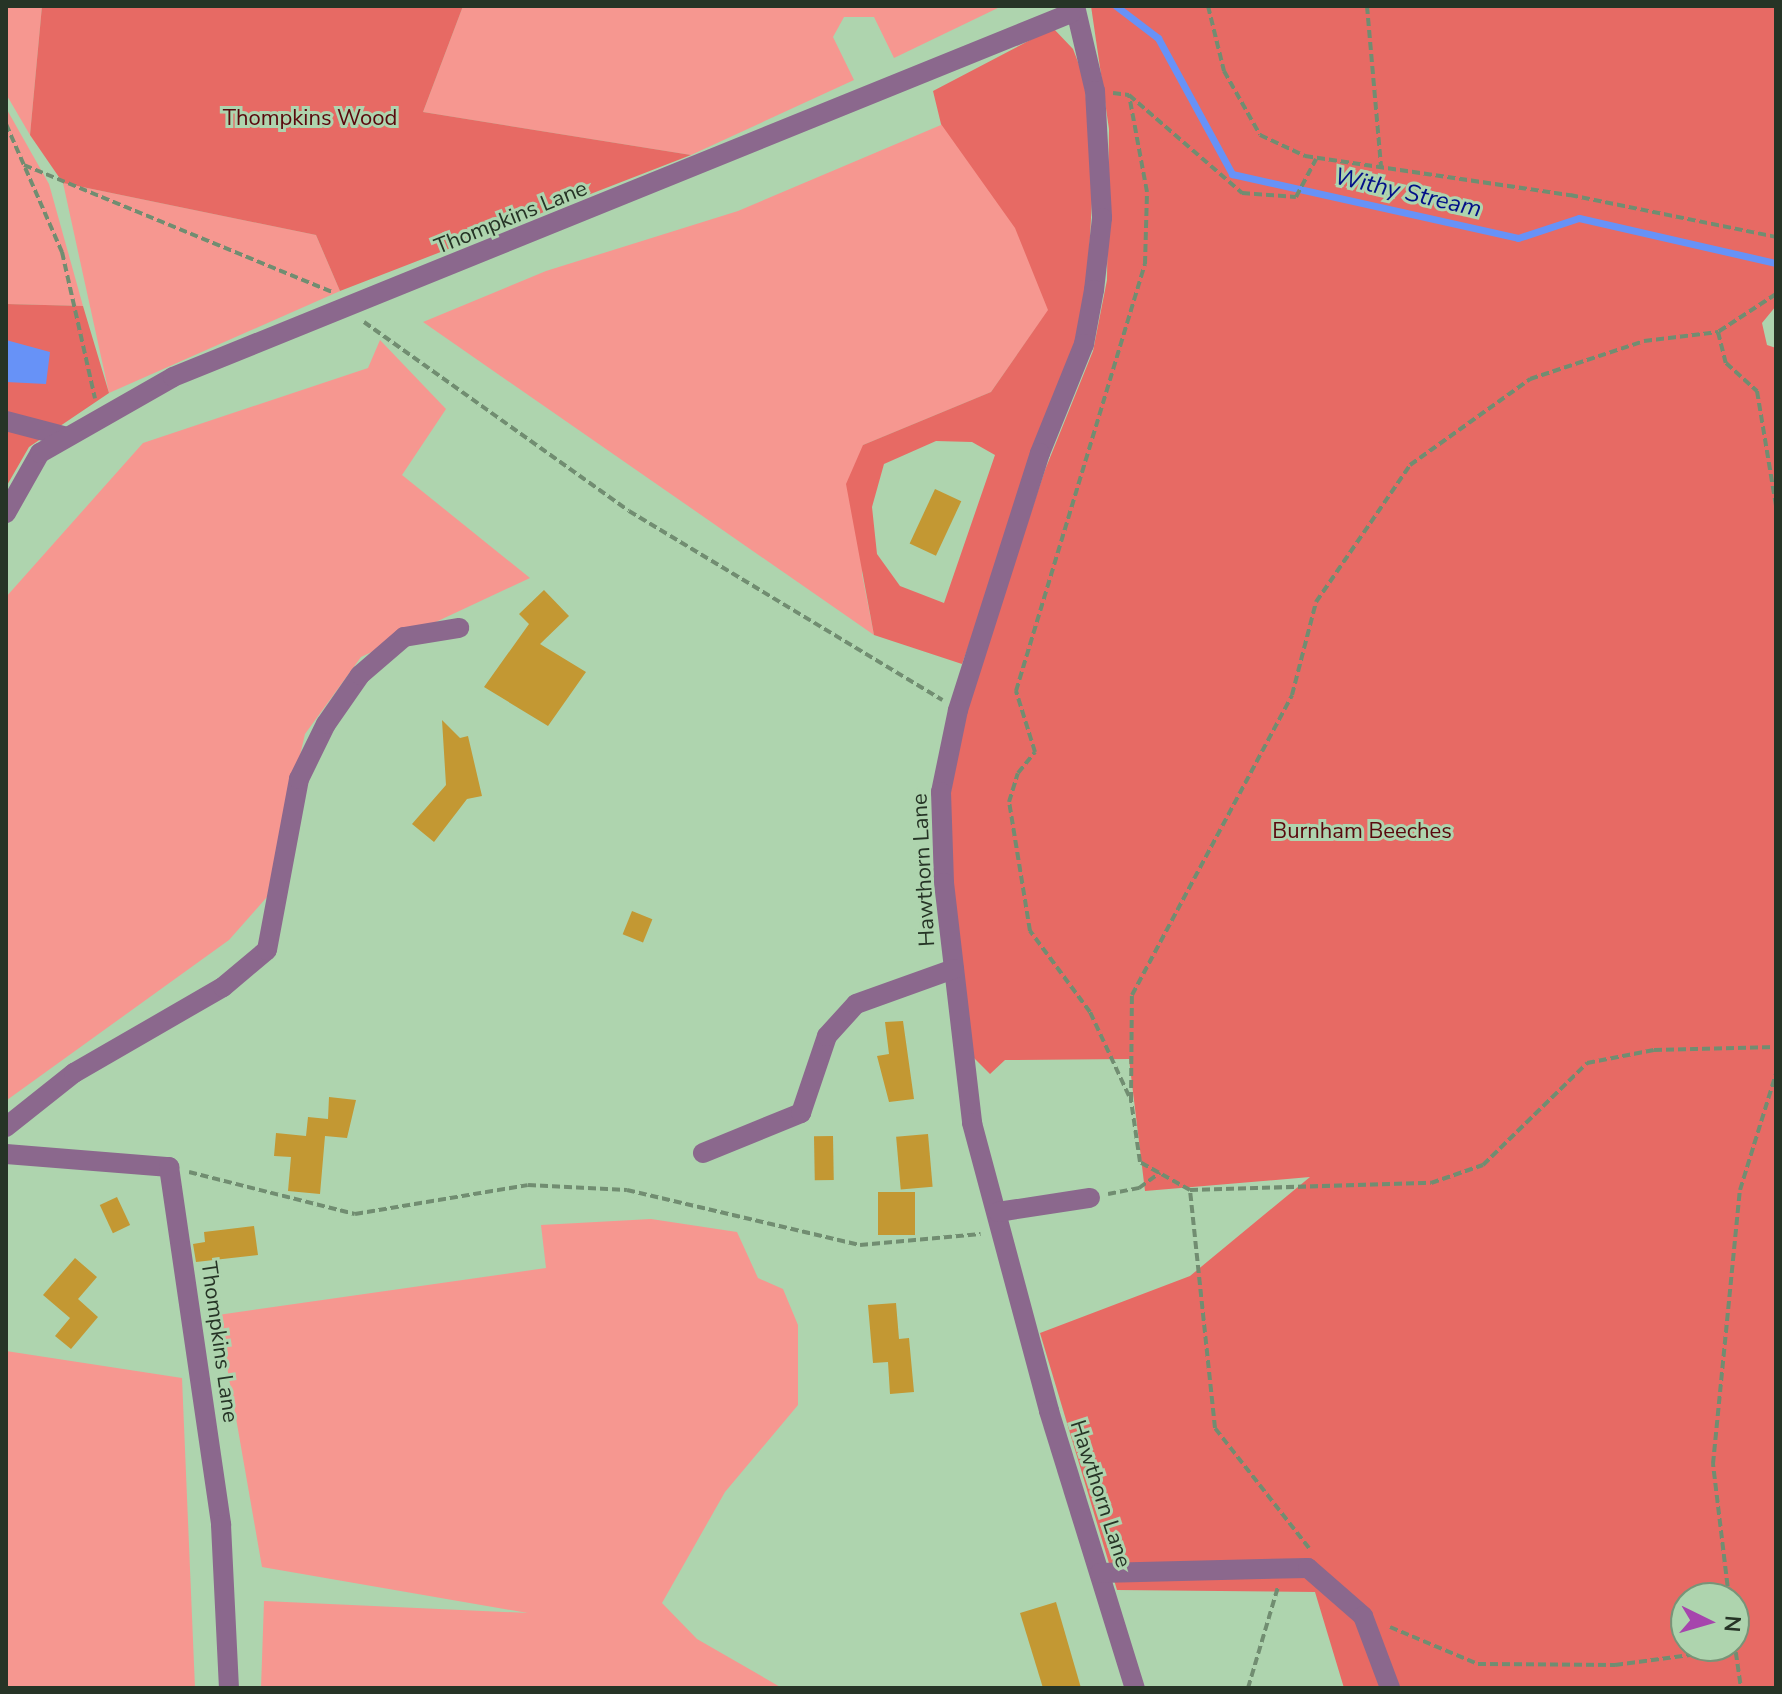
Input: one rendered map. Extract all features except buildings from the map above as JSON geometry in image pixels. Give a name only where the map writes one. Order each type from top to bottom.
[{"type":"street","name":"Hawthorn Lane","points":[[1073,10],[1095,91],[1102,218],[1084,344],[1040,453],[958,710],[941,792],[954,969],[972,1123],[1135,1688]]},
{"type":"street","name":"Thompkins Lane","points":[[6,513],[40,453],[173,377],[349,311],[1073,10]]},
{"type":"street","points":[[6,421],[67,437]]},
{"type":"street","points":[[6,1127],[74,1073],[223,987],[267,950],[299,779],[326,724],[360,675],[404,637],[459,628]]},
{"type":"street","points":[[703,1153],[801,1113],[827,1036],[856,1004],[954,969]]},
{"type":"street","points":[[6,1154],[169,1167]]},
{"type":"street","name":"Thompkins Lane","points":[[169,1167],[221,1525],[229,1688]]},
{"type":"street","points":[[1000,1222],[1090,1198]]},
{"type":"street","points":[[1100,1573],[1308,1568],[1363,1616],[1390,1688]]},
{"type":"path","points":[[1208,6],[1224,71],[1260,135],[1316,158],[1776,237]]},
{"type":"path","points":[[1367,6],[1381,167]]},
{"type":"path","points":[[1095,91],[1129,95],[1242,193],[1300,192],[1316,158]]},
{"type":"path","points":[[1129,95],[1147,192],[1145,264],[1016,691],[1035,752],[1018,773],[1009,802],[1030,931],[1090,1012],[1131,1100]]},
{"type":"path","points":[[6,124],[62,252],[99,419]]},
{"type":"path","points":[[24,165],[331,290]]},
{"type":"path","points":[[1776,294],[1718,332],[1644,341],[1530,379],[1410,465],[1316,602],[1292,695],[1132,995],[1131,1100],[1140,1162],[1190,1190],[1431,1183],[1483,1165],[1587,1063],[1654,1050],[1776,1047]]},
{"type":"path","points":[[349,311],[629,511],[958,710]]},
{"type":"path","points":[[1718,332],[1726,363],[1757,391],[1776,506]]},
{"type":"path","points":[[1727,1582],[1713,1464],[1740,1190],[1776,1074]]},
{"type":"path","points":[[169,1167],[355,1214],[528,1185],[627,1190],[860,1245],[1000,1222]]},
{"type":"path","points":[[1090,1198],[1139,1188],[1160,1173]]},
{"type":"path","points":[[1190,1190],[1215,1428],[1319,1561]]},
{"type":"path","points":[[1248,1688],[1288,1567],[1301,1538]]},
{"type":"path","points":[[1363,1616],[1478,1664],[1615,1665],[1670,1658]]},
{"type":"path","points":[[1737,1662],[1741,1688]]},
{"type":"shaded area","points":[[6,6],[42,6],[30,135],[6,94]]},
{"type":"shaded area","points":[[463,6],[1002,6],[894,58],[874,17],[844,17],[833,37],[854,80],[691,155],[423,112]]},
{"type":"shaded area","points":[[1073,49],[1087,295],[1045,315],[991,392],[863,445],[862,574],[874,635],[423,322],[546,271],[738,211],[941,125],[945,109]]},
{"type":"shaded area","points":[[6,108],[49,184],[83,306],[6,304]]},
{"type":"shaded area","points":[[63,183],[316,235],[340,291],[109,393]]},
{"type":"shaded area","points":[[380,340],[446,409],[402,475],[530,578],[361,657],[305,734],[267,897],[229,940],[7,1100],[6,597],[143,443],[368,368]]},
{"type":"shaded area","points":[[651,1219],[737,1232],[758,1278],[783,1289],[798,1325],[798,1405],[725,1492],[662,1603],[697,1639],[782,1688],[261,1688],[264,1601],[528,1613],[262,1567],[218,1315],[546,1268],[541,1225]]},
{"type":"shaded area","points":[[6,1351],[182,1378],[195,1688],[6,1688]]},
{"type":"green space","name":"Thompkins Wood","points":[[42,6],[463,6],[423,112],[691,155],[340,291],[316,235],[63,183],[30,135]]},
{"type":"green space","name":"Burnham Beeches","points":[[1091,6],[1776,6],[1776,306],[1762,323],[1767,345],[1776,348],[1776,1688],[1344,1688],[1315,1592],[1117,1590],[1040,1333],[1190,1276],[1310,1177],[1145,1191],[1129,1059],[1005,1060],[990,1074],[968,1052],[945,824],[966,707],[1045,470],[1093,351],[1107,280],[1109,129]]},
{"type":"green space","points":[[1053,28],[1073,49],[1083,75],[1094,161],[1087,295],[1075,350],[962,664],[874,635],[846,484],[863,445],[991,392],[1048,310],[1015,228],[941,124],[933,91]],"holes":[[[936,441],[972,442],[995,455],[944,603],[900,586],[877,554],[872,507],[884,464]]]},
{"type":"green space","points":[[6,304],[83,306],[109,393],[29,447],[6,487]]},
{"type":"water","points":[[6,340],[50,352],[46,384],[6,382]]},
{"type":"waterway","name":"Withy Stream","points":[[1116,6],[1158,38],[1232,174],[1518,238],[1579,218],[1776,263]]}]
